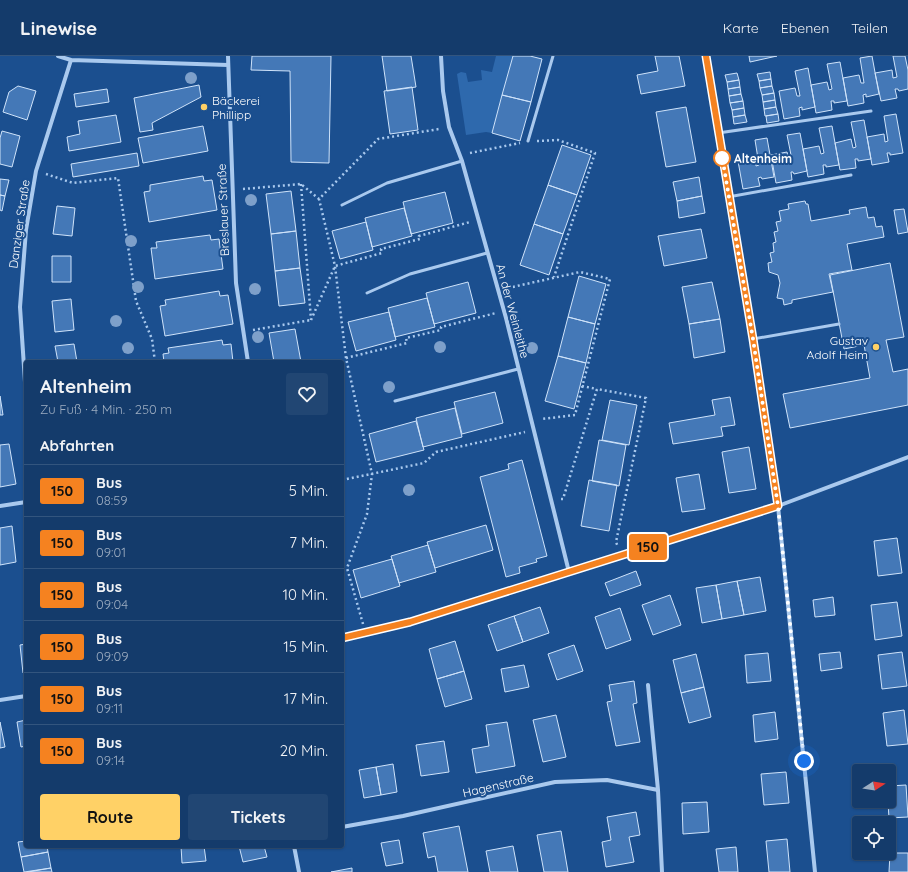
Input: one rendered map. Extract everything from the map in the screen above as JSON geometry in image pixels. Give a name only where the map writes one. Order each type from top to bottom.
[{"type":"street","points":[[58,56],[72,58],[228,65]]},
{"type":"street","name":"Breslauer Straße","points":[[228,56],[236,282],[248,360]]},
{"type":"street","name":"An der Weinleithe","points":[[442,56],[443,91],[448,127],[462,161],[504,311],[569,572]]},
{"type":"street","points":[[706,56],[728,197],[753,339],[778,506],[815,872]]},
{"type":"street","name":"Danziger Straße","points":[[24,367],[20,307],[26,230],[36,171],[72,58]]},
{"type":"street","points":[[344,638],[410,622],[778,506],[908,457]]},
{"type":"street","points":[[0,506],[24,502]]},
{"type":"street","points":[[648,685],[658,790],[662,872]]},
{"type":"street","points":[[0,700],[24,696]]},
{"type":"street","name":"Hagenstraße","points":[[344,827],[403,816],[555,782],[607,780],[658,790]]},
{"type":"street","points":[[294,848],[299,872]]},
{"type":"lane","points":[[528,141],[553,56]]},
{"type":"lane","points":[[718,133],[871,111]]},
{"type":"lane","points":[[342,205],[387,183],[462,161]]},
{"type":"lane","points":[[728,197],[851,175]]},
{"type":"lane","points":[[367,293],[410,274],[487,253]]},
{"type":"lane","points":[[753,339],[839,324]]},
{"type":"lane","points":[[395,401],[518,369]]},
{"type":"path","points":[[319,199],[378,139],[448,127]]},
{"type":"path","points":[[460,155],[528,141],[558,140],[595,153],[554,277]]},
{"type":"path","points":[[36,171],[73,183],[118,178],[136,301],[152,339],[155,360]]},
{"type":"path","points":[[301,184],[311,320]]},
{"type":"path","points":[[233,190],[301,184],[319,199],[335,266],[346,358],[372,474],[367,514],[347,568],[366,632]]},
{"type":"path","points":[[335,266],[382,253],[381,249],[420,239],[419,236],[478,220]]},
{"type":"path","points":[[311,320],[335,266]]},
{"type":"path","points":[[498,290],[580,272],[610,280],[574,414],[532,421]]},
{"type":"path","points":[[346,358],[407,343],[406,338],[441,330],[441,327],[504,311]]},
{"type":"path","points":[[262,329],[311,320]]},
{"type":"path","points":[[582,386],[646,398],[616,542],[619,556]]},
{"type":"path","points":[[552,502],[563,499],[597,389]]},
{"type":"path","points":[[344,480],[424,463],[436,452],[534,430]]},
{"type":"shaded area","points":[[496,56],[513,56],[492,133],[486,132],[466,135],[457,74],[461,72],[466,73],[468,82],[482,80],[481,70],[492,72]]},
{"type":"building","points":[[252,56],[331,56],[329,163],[291,162],[290,71],[251,70]]},
{"type":"building","points":[[382,56],[411,56],[416,87],[387,91]]},
{"type":"building","points":[[513,56],[530,56],[542,59],[531,102],[502,95]]},
{"type":"building","points":[[655,56],[679,56],[685,86],[641,94],[637,75],[658,71]]},
{"type":"building","points":[[749,56],[777,56],[750,62]]},
{"type":"building","points":[[872,56],[879,94],[866,97],[866,94],[863,95],[864,103],[848,106],[843,78],[859,75],[861,83],[864,83],[860,58]]},
{"type":"building","points":[[893,56],[905,56],[908,70],[908,89],[899,91],[898,89],[895,89],[897,98],[881,101],[875,73],[892,70],[893,78],[897,77]]},
{"type":"building","points":[[840,62],[847,101],[834,103],[834,101],[831,101],[832,110],[816,113],[811,85],[827,82],[829,90],[832,89],[827,64]]},
{"type":"building","points":[[808,68],[815,107],[802,110],[802,107],[799,108],[800,116],[784,119],[779,91],[795,88],[797,96],[800,96],[795,71]]},
{"type":"building","points":[[770,72],[771,79],[759,81],[757,74]]},
{"type":"building","points":[[737,73],[739,80],[727,82],[725,75]]},
{"type":"building","points":[[771,79],[772,86],[760,88],[759,81]]},
{"type":"building","points":[[739,80],[740,87],[728,89],[727,82]]},
{"type":"building","points":[[199,85],[201,97],[152,123],[153,130],[140,132],[134,98]]},
{"type":"building","points":[[18,86],[36,91],[27,120],[3,112],[9,92]]},
{"type":"building","points":[[772,86],[774,93],[762,95],[760,88]]},
{"type":"building","points":[[412,87],[418,130],[390,134],[384,91]]},
{"type":"building","points":[[740,87],[741,94],[729,96],[728,89]]},
{"type":"building","points":[[107,89],[109,102],[76,107],[74,94]]},
{"type":"building","points":[[774,93],[775,100],[763,102],[762,95]]},
{"type":"building","points":[[741,94],[743,101],[730,103],[729,96]]},
{"type":"building","points":[[502,95],[531,102],[520,141],[492,133]]},
{"type":"building","points":[[775,100],[776,107],[764,109],[763,102]]},
{"type":"building","points":[[743,101],[744,108],[732,110],[730,103]]},
{"type":"building","points":[[686,107],[696,162],[666,167],[656,112]]},
{"type":"building","points":[[776,107],[778,114],[765,116],[764,109]]},
{"type":"building","points":[[744,108],[745,115],[733,117],[732,110]]},
{"type":"building","points":[[778,114],[779,121],[767,123],[766,116]]},
{"type":"building","points":[[896,114],[903,153],[890,155],[890,153],[887,153],[889,162],[872,165],[867,137],[884,134],[885,142],[888,141],[884,116]]},
{"type":"building","points":[[116,115],[121,142],[69,151],[67,137],[80,134],[78,121]]},
{"type":"building","points":[[745,115],[747,122],[734,124],[733,117]]},
{"type":"building","points":[[864,120],[871,159],[858,161],[858,159],[855,159],[856,168],[840,170],[835,143],[851,139],[853,148],[856,147],[851,122]]},
{"type":"building","points":[[203,126],[208,151],[143,163],[138,138]]},
{"type":"building","points":[[832,126],[839,165],[826,167],[826,165],[823,165],[824,174],[808,177],[803,149],[819,146],[821,154],[824,153],[819,128]]},
{"type":"building","points":[[2,131],[20,136],[12,167],[0,164],[0,138]]},
{"type":"building","points":[[800,133],[807,171],[794,174],[791,172],[792,180],[776,183],[771,155],[787,152],[789,161],[792,160],[787,135]]},
{"type":"building","points":[[767,138],[774,177],[762,179],[761,177],[758,178],[760,186],[743,189],[738,161],[755,158],[756,166],[759,165],[755,140]]},
{"type":"building","points":[[562,145],[591,155],[577,195],[548,185]]},
{"type":"building","points":[[137,153],[139,166],[73,177],[71,164]]},
{"type":"building","points":[[203,176],[204,181],[212,180],[217,210],[149,222],[144,192],[150,191],[150,185]]},
{"type":"building","points":[[699,177],[702,196],[677,201],[673,182]]},
{"type":"building","points":[[0,179],[9,180],[5,196],[0,195]]},
{"type":"building","points":[[548,185],[577,195],[563,234],[534,224]]},
{"type":"building","points":[[291,191],[296,231],[271,234],[266,194]]},
{"type":"building","points":[[445,192],[453,223],[411,234],[403,202]]},
{"type":"building","points":[[0,195],[5,196],[2,211],[0,210]]},
{"type":"building","points":[[702,196],[705,213],[679,218],[677,201]]},
{"type":"building","points":[[805,201],[806,204],[808,204],[811,221],[850,214],[849,210],[866,207],[868,218],[874,217],[876,227],[882,226],[884,237],[847,244],[852,270],[829,274],[833,292],[792,300],[792,303],[784,305],[783,299],[777,298],[780,283],[778,275],[769,272],[768,263],[772,262],[770,253],[774,252],[773,243],[776,242],[774,232],[778,231],[776,222],[781,221],[779,211],[789,209],[788,204]]},
{"type":"building","points":[[57,206],[75,208],[72,236],[53,234]]},
{"type":"building","points":[[404,208],[412,236],[372,247],[365,218]]},
{"type":"building","points":[[904,209],[908,232],[898,234],[894,210]]},
{"type":"building","points":[[366,222],[373,250],[340,259],[332,231]]},
{"type":"building","points":[[534,224],[563,234],[549,275],[520,265]]},
{"type":"building","points":[[701,229],[707,258],[664,266],[658,236]]},
{"type":"building","points":[[296,231],[300,268],[275,271],[271,234]]},
{"type":"building","points":[[210,235],[211,240],[219,239],[223,269],[155,279],[151,248],[157,248],[156,242]]},
{"type":"building","points":[[52,256],[71,256],[71,282],[52,282]]},
{"type":"building","name":"Gustav Adolf Heim","points":[[890,263],[904,337],[886,340],[893,372],[908,369],[908,405],[790,428],[783,394],[870,378],[864,345],[844,349],[830,275]]},
{"type":"building","points":[[300,268],[305,303],[279,306],[275,271]]},
{"type":"building","points":[[579,276],[606,284],[595,324],[568,317]]},
{"type":"building","points":[[468,282],[476,313],[434,324],[426,293]]},
{"type":"building","points":[[712,282],[720,319],[689,324],[682,287]]},
{"type":"building","points":[[219,291],[220,296],[228,295],[233,324],[165,336],[160,306],[166,305],[165,300]]},
{"type":"building","points":[[427,298],[435,327],[395,337],[388,308]]},
{"type":"building","points":[[71,299],[74,330],[55,332],[52,301]]},
{"type":"building","points":[[389,312],[396,340],[356,351],[348,322]]},
{"type":"building","points":[[568,317],[595,324],[586,363],[558,356]]},
{"type":"building","points":[[720,319],[725,352],[694,358],[689,324]]},
{"type":"building","points":[[295,329],[301,360],[274,360],[269,333]]},
{"type":"building","points":[[222,340],[223,345],[231,344],[233,360],[164,360],[163,354],[169,353],[168,348]]},
{"type":"building","points":[[74,344],[77,360],[58,360],[55,346]]},
{"type":"building","points":[[558,356],[586,363],[574,409],[545,401]]},
{"type":"building","points":[[495,392],[503,423],[462,434],[454,402]]},
{"type":"building","points":[[0,396],[3,415],[0,415]]},
{"type":"building","points":[[730,397],[735,425],[721,427],[723,436],[673,444],[669,423],[715,415],[712,400]]},
{"type":"building","points":[[610,400],[637,405],[629,445],[602,440]]},
{"type":"building","points":[[455,408],[462,437],[423,447],[416,418]]},
{"type":"building","points":[[416,421],[424,450],[376,462],[369,434]]},
{"type":"building","points":[[599,440],[626,445],[619,486],[592,481]]},
{"type":"building","points":[[9,444],[16,484],[0,487],[0,445]]},
{"type":"building","points":[[749,447],[756,489],[729,493],[722,452]]},
{"type":"building","points":[[522,460],[547,556],[536,559],[537,562],[519,567],[520,573],[506,577],[480,477],[509,469],[508,464]]},
{"type":"building","points":[[699,474],[705,509],[682,512],[676,478]]},
{"type":"building","points":[[589,480],[617,485],[609,531],[581,526]]},
{"type":"building","points":[[486,525],[493,550],[435,568],[427,542]]},
{"type":"building","points":[[12,526],[16,562],[0,565],[0,528]]},
{"type":"building","points":[[897,538],[902,573],[878,576],[874,541]]},
{"type":"building","points":[[428,545],[436,572],[399,583],[391,556]]},
{"type":"building","points":[[392,559],[400,586],[361,598],[353,570]]},
{"type":"building","points":[[636,571],[641,585],[610,596],[605,583]]},
{"type":"building","points":[[760,577],[766,611],[744,615],[737,581]]},
{"type":"building","points":[[737,581],[744,615],[722,619],[716,585]]},
{"type":"building","points":[[716,585],[722,619],[702,623],[696,588]]},
{"type":"building","points":[[670,595],[681,625],[653,635],[642,605]]},
{"type":"building","points":[[833,597],[835,615],[815,617],[813,600]]},
{"type":"building","points":[[897,602],[902,636],[875,640],[871,605]]},
{"type":"building","points":[[540,607],[549,633],[523,642],[514,616]]},
{"type":"building","points":[[620,608],[631,640],[606,649],[595,617]]},
{"type":"building","points":[[514,616],[523,642],[497,651],[488,625]]},
{"type":"building","points":[[455,641],[464,671],[437,679],[429,649]]},
{"type":"building","points":[[24,644],[24,673],[23,673],[20,645]]},
{"type":"building","points":[[574,645],[583,671],[557,680],[548,654]]},
{"type":"building","points":[[840,652],[842,668],[821,671],[819,654]]},
{"type":"building","points":[[902,652],[907,686],[882,689],[878,655]]},
{"type":"building","points":[[768,653],[771,681],[747,683],[745,655]]},
{"type":"building","points":[[696,654],[704,687],[681,693],[673,660]]},
{"type":"building","points":[[524,665],[529,687],[505,692],[501,669]]},
{"type":"building","points":[[464,671],[472,699],[445,707],[437,679]]},
{"type":"building","points":[[634,681],[637,703],[633,704],[640,742],[616,746],[607,702],[612,701],[609,685]]},
{"type":"building","points":[[704,687],[711,717],[689,723],[681,693]]},
{"type":"building","points":[[904,710],[908,744],[887,746],[883,713]]},
{"type":"building","points":[[775,712],[778,739],[755,742],[753,715]]},
{"type":"building","points":[[556,715],[566,757],[543,762],[533,720]]},
{"type":"building","points":[[24,720],[24,746],[21,747],[17,722]]},
{"type":"building","points":[[0,722],[5,747],[0,748]]},
{"type":"building","points":[[507,722],[515,766],[476,773],[472,749],[489,746],[486,725]]},
{"type":"building","points":[[444,741],[449,772],[421,776],[416,745]]},
{"type":"building","points":[[393,764],[397,792],[381,795],[376,767]]},
{"type":"building","points":[[376,767],[381,795],[364,798],[359,770]]},
{"type":"building","points":[[786,772],[789,803],[764,805],[761,774]]},
{"type":"building","points":[[906,785],[908,817],[896,818],[896,816],[889,816],[888,808],[896,808],[896,786]]},
{"type":"building","points":[[707,802],[709,832],[683,834],[682,803]]},
{"type":"building","points":[[636,812],[640,835],[629,837],[634,862],[606,867],[602,842],[611,840],[607,817]]},
{"type":"building","points":[[459,826],[468,872],[438,872],[435,856],[428,858],[423,833]]},
{"type":"building","points":[[561,831],[568,872],[544,872],[537,835]]},
{"type":"building","points":[[787,839],[790,872],[769,872],[766,841]]},
{"type":"building","points":[[399,840],[403,863],[386,866],[381,843]]},
{"type":"building","points":[[24,841],[24,848],[47,848],[48,852],[21,857],[18,842]]},
{"type":"building","points":[[513,846],[518,872],[490,872],[486,851]]},
{"type":"building","points":[[736,847],[738,872],[719,872],[716,849]]},
{"type":"building","points":[[181,848],[204,848],[206,861],[182,863]]},
{"type":"building","points":[[240,848],[265,848],[267,857],[243,862]]},
{"type":"building","points":[[48,852],[51,868],[24,872],[21,857]]},
{"type":"building","points":[[896,853],[908,853],[908,872],[889,872],[890,860],[896,860]]},
{"type":"building","points":[[51,868],[52,872],[28,872]]},
{"type":"building","points":[[352,868],[352,872],[331,872]]},
{"type":"bus line","name":"150","points":[[344,638],[410,622],[778,506],[753,339],[728,197],[706,56]]},
{"type":"place","name":"Bäckerei Phillipp","points":[[204,107]]},
{"type":"place","name":"Altenheim","points":[[722,158]]},
{"type":"place","name":"Gustav Adolf Heim","points":[[876,347]]},
{"type":"route","points":[[722,158],[722,156],[753,339],[778,506],[804,761]]}]
